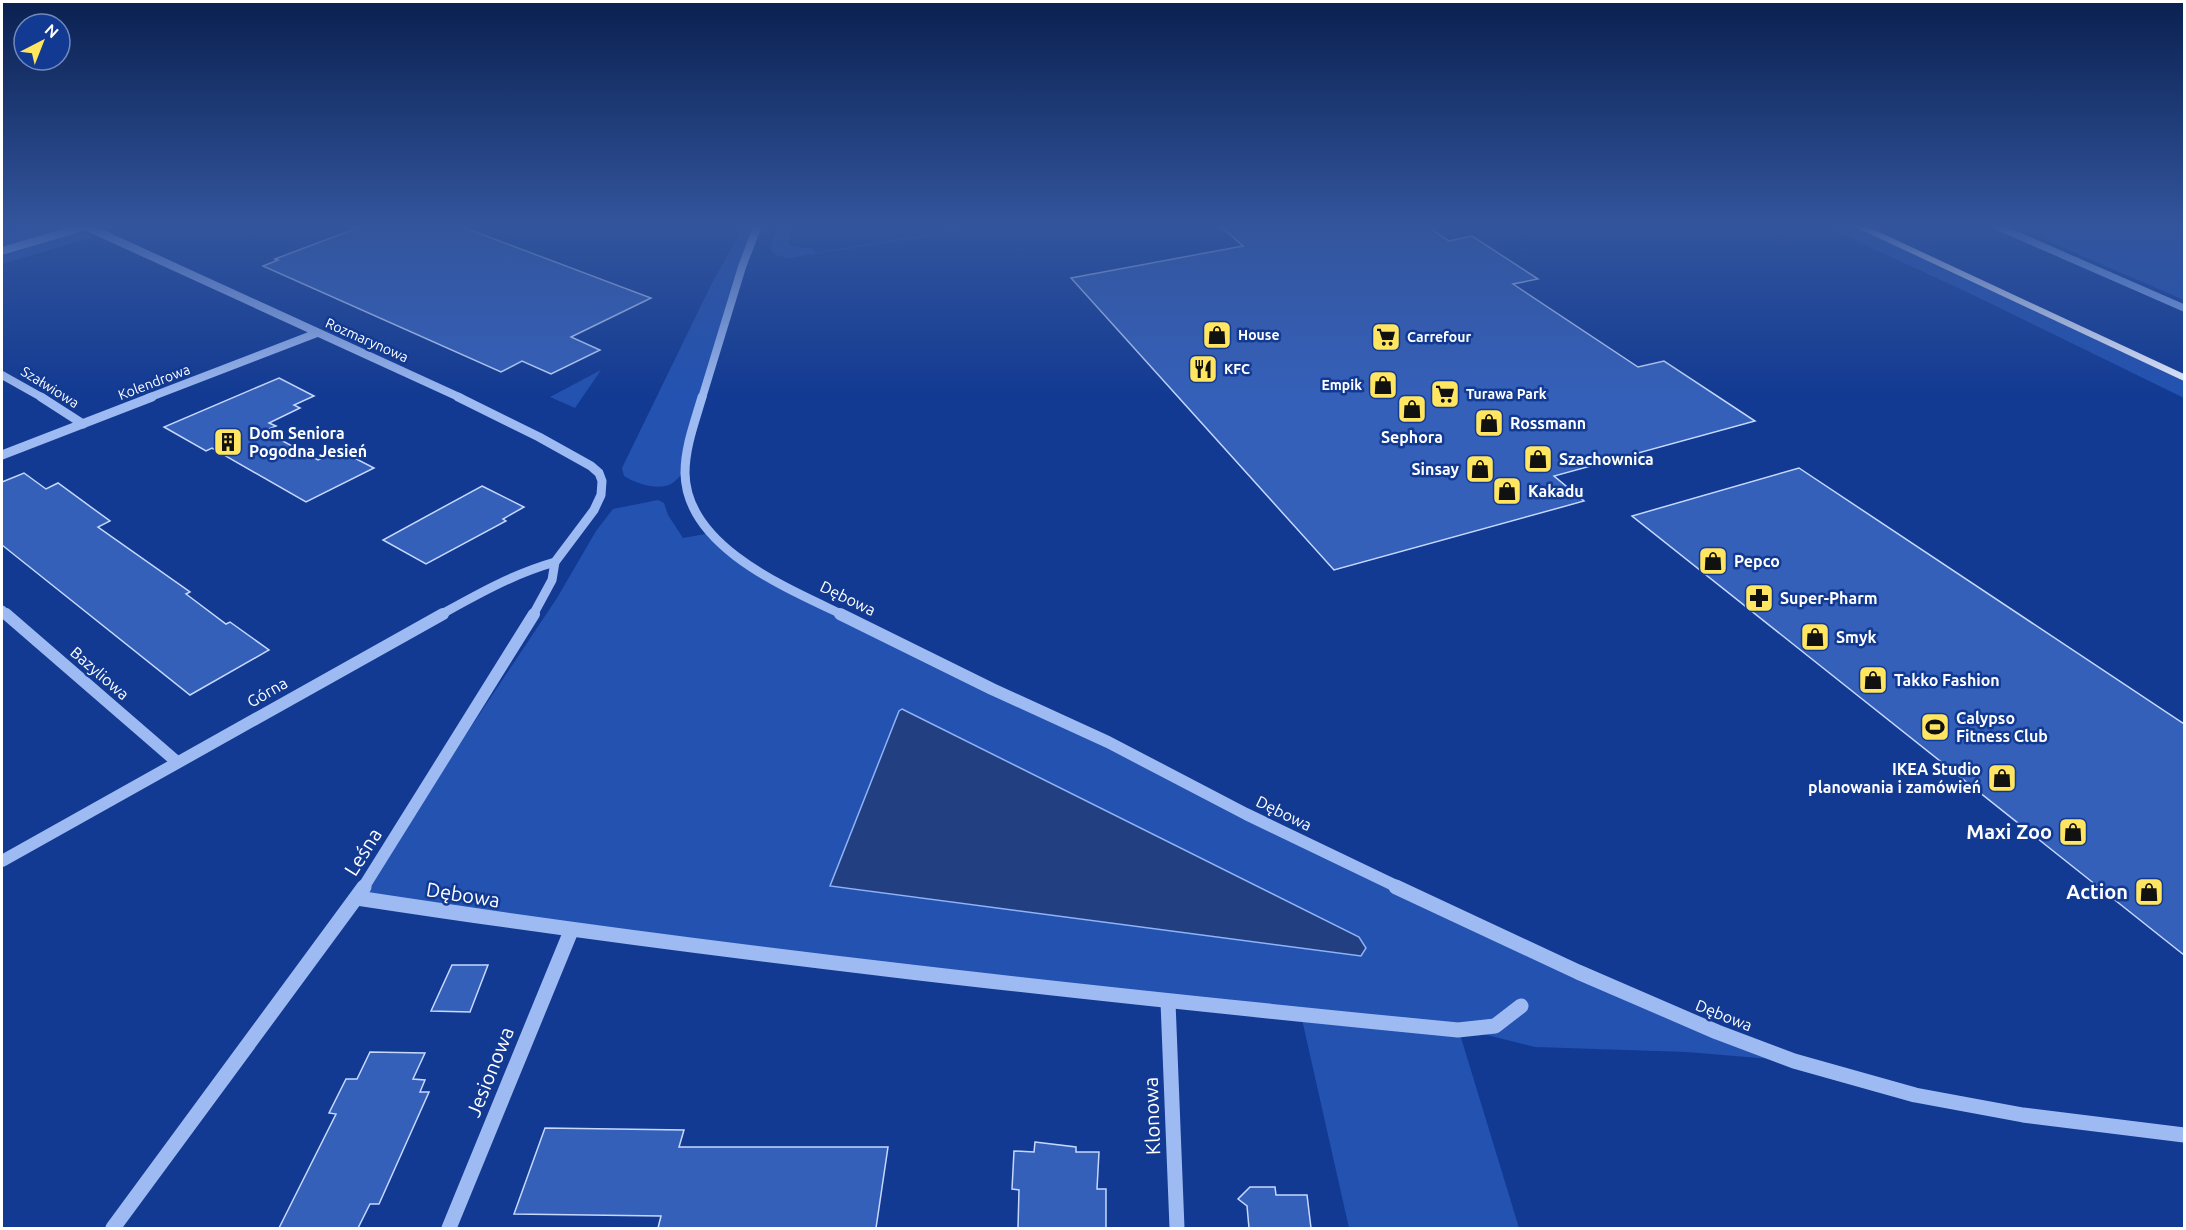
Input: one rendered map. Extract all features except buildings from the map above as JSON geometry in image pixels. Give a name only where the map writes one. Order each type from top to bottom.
[{"type":"main road","points":[[1979,282],[2184,378]]},
{"type":"street","name":"Rozmarynowa","points":[[208,282],[366,353],[499,417],[578,458],[600,474]]},
{"type":"street","name":"Dębowa","points":[[737,282],[690,436],[685,472],[687,488],[696,515],[730,552],[750,567],[814,602],[992,689],[1108,742],[1246,814],[1368,873],[1578,972],[1717,1032],[1794,1061],[1859,1081],[1926,1097],[2023,1115],[2184,1135]]},
{"type":"street","name":"Kolendrowa","points":[[2,455],[317,333]]},
{"type":"street","name":"Szałwiowa","points":[[2,375],[14,380],[83,424]]},
{"type":"street","name":"Leśna","points":[[113,1228],[357,898],[545,596],[552,580],[555,562],[594,510],[601,495],[600,474]]},
{"type":"street","name":"Górna","points":[[2,861],[498,583],[527,570],[555,562]]},
{"type":"street","name":"Bazyliowa","points":[[2,610],[177,762]]},
{"type":"street","name":"Dębowa","points":[[357,898],[571,931],[1168,1002],[1458,1030],[1495,1026],[1521,1006]]},
{"type":"street","name":"Jesionowa","points":[[449,1228],[571,931]]},
{"type":"street","name":"Klonowa","points":[[1168,1002],[1178,1228]]},
{"type":"shaded area","points":[[738,282],[685,472],[671,484],[645,485],[624,476],[622,468],[712,283]]},
{"type":"shaded area","points":[[1946,282],[1979,282],[2184,378],[2184,398]]},
{"type":"shaded area","points":[[2143,282],[2184,282],[2184,300]]},
{"type":"shaded area","points":[[601,370],[575,408],[550,397]]},
{"type":"shaded area","points":[[658,500],[664,503],[668,515],[683,538],[711,533],[750,567],[1246,814],[1794,1061],[1686,1052],[1535,1047],[1467,1030],[1459,1031],[1519,1228],[1349,1228],[1301,1015],[357,898],[557,598],[596,531],[613,509]]},
{"type":"shaded area","points":[[902,709],[1359,937],[1366,948],[1361,956],[830,886],[899,711]]},
{"type":"waterway","points":[[2125,282],[2184,308]]},
{"type":"place","name":"House","points":[[1217,335]]},
{"type":"place","name":"Carrefour","points":[[1386,337]]},
{"type":"place","name":"KFC","points":[[1203,369]]},
{"type":"place","name":"Empik","points":[[1383,385]]},
{"type":"place","name":"Turawa Park","points":[[1445,394]]},
{"type":"place","name":"Sephora","points":[[1412,409]]},
{"type":"place","name":"Rossmann","points":[[1489,423]]},
{"type":"place","name":"Dom Seniora Pogodna Jesień","points":[[228,442]]},
{"type":"place","name":"Szachownica","points":[[1538,459]]},
{"type":"place","name":"Sinsay","points":[[1480,469]]},
{"type":"place","name":"Kakadu","points":[[1507,491]]},
{"type":"place","name":"Pepco","points":[[1713,561]]},
{"type":"place","name":"Super-Pharm","points":[[1759,598]]},
{"type":"place","name":"Smyk","points":[[1815,637]]},
{"type":"place","name":"Takko Fashion","points":[[1873,680]]},
{"type":"place","name":"Calypso Fitness Club","points":[[1935,727]]},
{"type":"place","name":"IKEA Studio planowania i zamówień","points":[[2002,778]]},
{"type":"place","name":"Maxi Zoo","points":[[2073,832]]},
{"type":"place","name":"Action","points":[[2149,892]]}]
